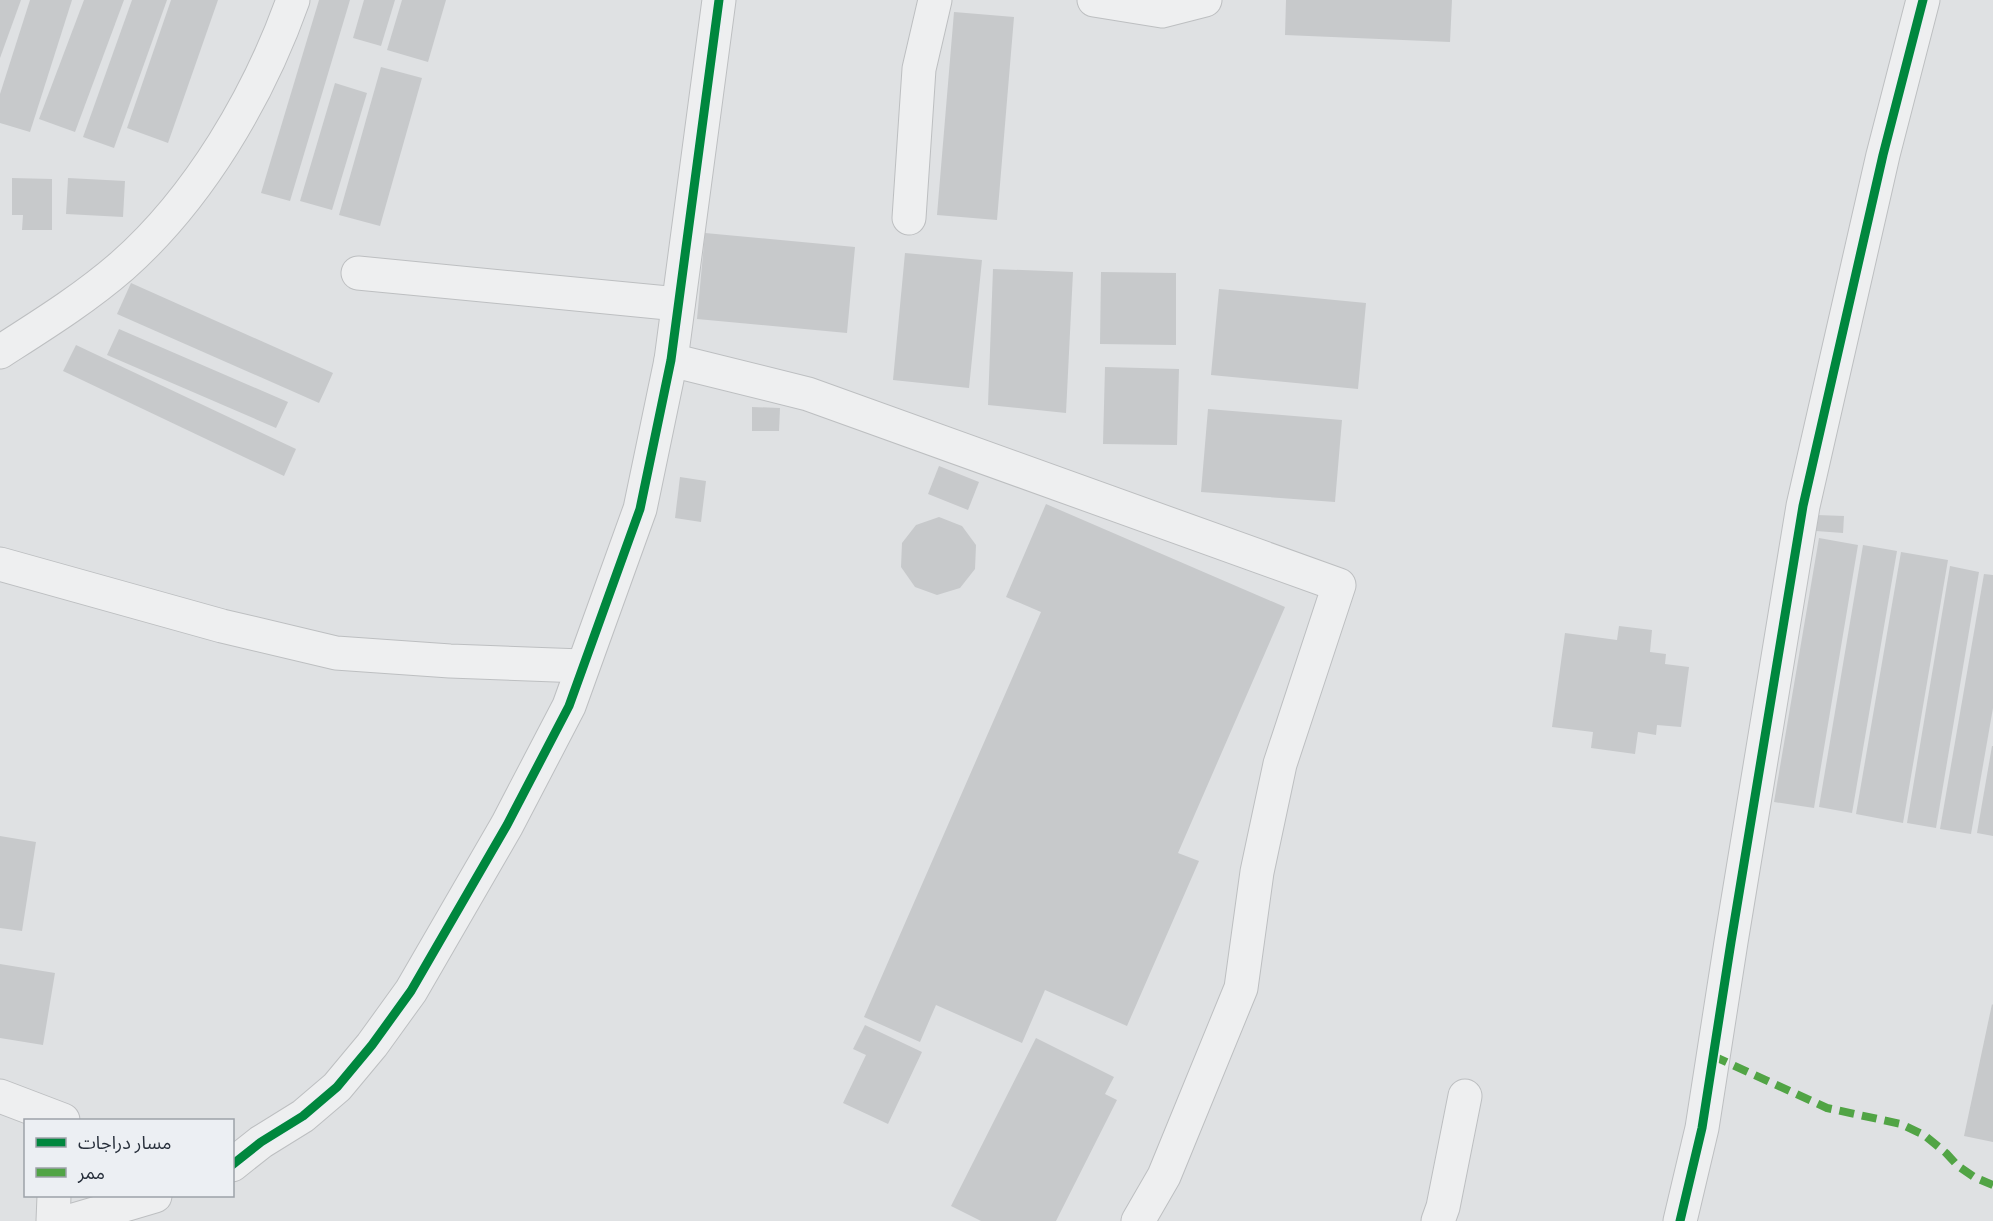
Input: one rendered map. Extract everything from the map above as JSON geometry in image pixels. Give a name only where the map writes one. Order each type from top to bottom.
[{"type":"street","points":[[0,352],[75,304],[124,264],[176,211],[212,160],[244,107],[283,29],[293,0]]},
{"type":"street","points":[[234,1162],[247,1141],[303,1116],[337,1087],[372,1045],[411,991],[507,825],[568,706],[640,509],[671,360],[719,0]]},
{"type":"street","points":[[909,218],[920,69],[935,0]]},
{"type":"street","points":[[1094,0],[1162,11],[1205,0]]},
{"type":"street","points":[[1680,1221],[1702,1128],[1803,506],[1883,154],[1923,0]]},
{"type":"street","points":[[358,273],[678,304]]},
{"type":"street","points":[[671,360],[808,394],[1339,585],[1280,764],[1257,872],[1241,988],[1164,1176],[1138,1221]]},
{"type":"street","points":[[0,564],[222,626],[336,653],[450,661],[582,666]]},
{"type":"street","points":[[0,1096],[55,1119]]},
{"type":"street","points":[[1438,1221],[1443,1207],[1465,1096]]},
{"type":"street","points":[[53,1221],[54,1197]]},
{"type":"street","points":[[70,1221],[152,1197]]},
{"type":"building","points":[[0,0],[21,0],[0,58]]},
{"type":"building","points":[[30,0],[72,0],[30,132],[0,123],[0,94]]},
{"type":"building","points":[[84,0],[124,0],[75,132],[39,119]]},
{"type":"building","points":[[132,0],[167,0],[114,148],[83,137]]},
{"type":"building","points":[[171,0],[218,0],[168,143],[127,128]]},
{"type":"building","points":[[319,0],[350,0],[290,201],[261,193]]},
{"type":"building","points":[[364,0],[395,0],[381,46],[353,38]]},
{"type":"building","points":[[402,0],[446,0],[428,62],[387,50]]},
{"type":"building","points":[[1286,0],[1452,0],[1450,42],[1285,35]]},
{"type":"building","points":[[954,12],[1014,17],[997,220],[937,215]]},
{"type":"building","points":[[381,67],[422,78],[380,226],[339,215]]},
{"type":"building","points":[[335,83],[367,93],[332,210],[300,201]]},
{"type":"building","points":[[12,178],[52,179],[52,230],[22,230],[23,215],[12,215]]},
{"type":"building","points":[[68,178],[125,181],[123,217],[66,214]]},
{"type":"building","points":[[705,233],[855,247],[847,333],[697,319]]},
{"type":"building","points":[[905,253],[982,260],[969,388],[893,380]]},
{"type":"building","points":[[993,269],[1073,272],[1066,413],[988,405]]},
{"type":"building","points":[[1101,272],[1176,273],[1176,345],[1100,344]]},
{"type":"building","points":[[131,283],[333,373],[319,403],[117,314]]},
{"type":"building","points":[[1219,289],[1366,303],[1358,389],[1211,375]]},
{"type":"building","points":[[119,329],[288,402],[276,428],[107,355]]},
{"type":"building","points":[[76,345],[296,449],[284,476],[63,371]]},
{"type":"building","points":[[1105,367],[1179,369],[1177,445],[1103,444]]},
{"type":"building","points":[[752,407],[780,408],[779,431],[752,431]]},
{"type":"building","points":[[1208,409],[1342,420],[1335,502],[1201,492]]},
{"type":"building","points":[[939,466],[979,482],[968,510],[928,494]]},
{"type":"building","points":[[680,477],[706,481],[701,522],[675,518]]},
{"type":"building","points":[[1046,504],[1285,607],[1178,853],[1199,861],[1127,1026],[1045,990],[1022,1043],[936,1005],[920,1042],[864,1017],[1041,612],[1006,597]]},
{"type":"building","points":[[1817,515],[1844,516],[1843,533],[1816,531]]},
{"type":"building","points":[[939,517],[962,526],[976,545],[975,569],[960,588],[937,595],[915,587],[901,567],[902,543],[916,525]]},
{"type":"building","points":[[1819,538],[1858,545],[1814,808],[1774,802]]},
{"type":"building","points":[[1863,545],[1897,551],[1852,813],[1819,807]]},
{"type":"building","points":[[1901,552],[1948,560],[1903,823],[1856,814]]},
{"type":"building","points":[[1950,566],[1979,572],[1936,828],[1907,823]]},
{"type":"building","points":[[1984,574],[1993,575],[1993,708],[1971,834],[1940,829]]},
{"type":"building","points":[[1619,626],[1652,630],[1650,652],[1666,654],[1665,664],[1689,667],[1681,727],[1657,725],[1656,735],[1638,732],[1635,754],[1591,748],[1593,732],[1552,727],[1565,633],[1617,640]]},
{"type":"building","points":[[1993,746],[1993,836],[1977,833]]},
{"type":"building","points":[[0,836],[36,842],[22,931],[0,928]]},
{"type":"building","points":[[0,964],[55,973],[43,1045],[0,1038]]},
{"type":"building","points":[[1993,1005],[1993,1142],[1964,1136]]},
{"type":"building","points":[[865,1025],[922,1052],[888,1124],[843,1103],[866,1055],[853,1049]]},
{"type":"building","points":[[1036,1038],[1114,1077],[1105,1094],[1117,1100],[1056,1221],[981,1221],[951,1206]]},
{"type":"marked path","points":[[1713,1056],[1827,1108],[1901,1124],[1924,1135],[1958,1166],[1974,1177],[1993,1185]]},
{"type":"cycle path","points":[[234,1163],[261,1142],[303,1116],[337,1087],[372,1045],[411,991],[507,825],[569,706],[640,509],[671,360],[719,0]]},
{"type":"cycle path","points":[[1680,1221],[1702,1128],[1803,506],[1883,155],[1923,0]]}]
